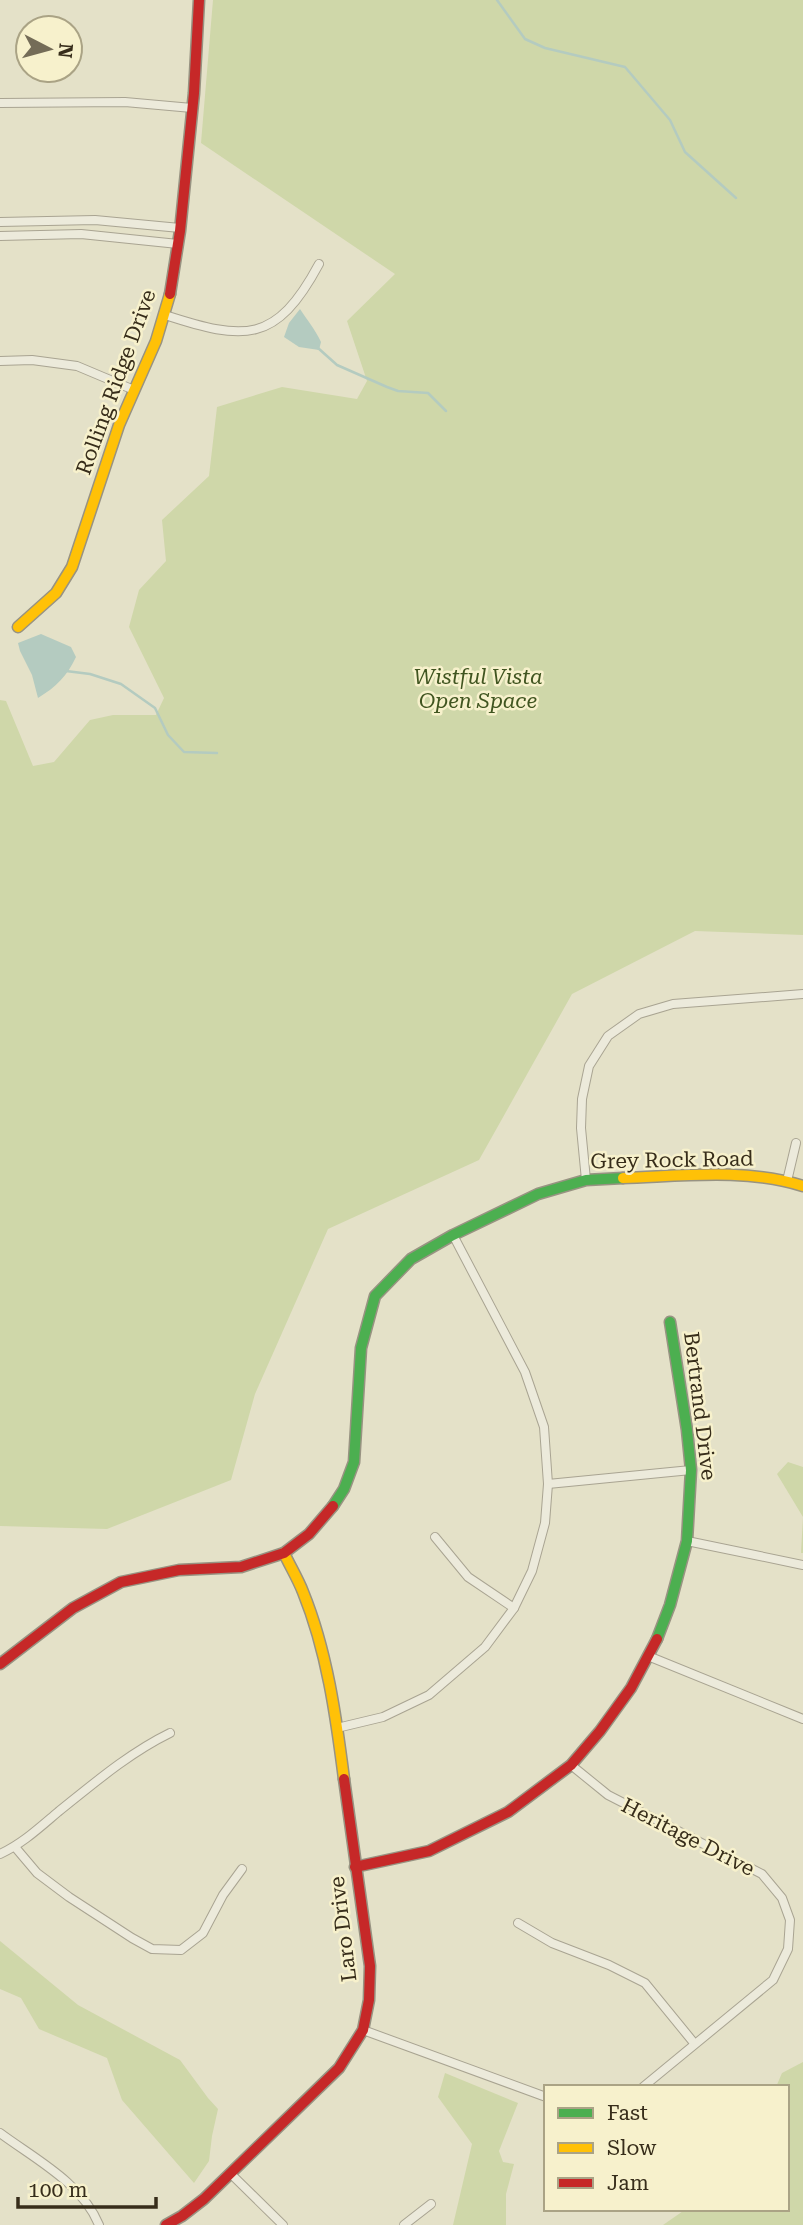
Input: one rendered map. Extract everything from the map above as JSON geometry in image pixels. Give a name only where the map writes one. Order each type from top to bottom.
[{"type":"street","name":"Rolling Ridge Drive","points":[[18,627],[53,598],[65,582],[119,424],[152,352],[165,315],[175,274],[180,228],[199,45],[199,0]]},
{"type":"street","points":[[0,103],[125,103],[192,108]]},
{"type":"street","points":[[0,222],[95,220],[180,228]]},
{"type":"street","points":[[36,221],[37,235]]},
{"type":"street","points":[[0,236],[96,235],[178,244]]},
{"type":"street","points":[[165,315],[218,331],[252,330],[268,326],[295,304],[319,264]]},
{"type":"street","points":[[0,361],[32,360],[77,366],[134,390]]},
{"type":"street","points":[[586,1180],[581,1128],[582,1099],[589,1066],[608,1037],[639,1014],[673,1004],[803,994]]},
{"type":"street","points":[[787,1181],[796,1143]]},
{"type":"street","name":"Grey Rock Road","points":[[0,1664],[73,1608],[121,1582],[179,1570],[241,1567],[284,1553],[309,1534],[344,1489],[354,1462],[361,1348],[375,1296],[411,1259],[453,1235],[538,1194],[586,1180],[729,1174],[787,1181],[803,1186]]},
{"type":"street","points":[[337,1728],[383,1717],[429,1695],[485,1647],[513,1608],[532,1571],[545,1523],[548,1484],[544,1427],[525,1372],[453,1235]]},
{"type":"street","name":"Bertrand Drive","points":[[355,1867],[429,1851],[508,1812],[571,1765],[631,1688],[648,1657],[670,1605],[687,1541],[691,1470],[670,1322]]},
{"type":"street","points":[[548,1484],[691,1470]]},
{"type":"street","points":[[435,1537],[468,1577],[513,1608]]},
{"type":"street","points":[[687,1541],[803,1565]]},
{"type":"street","name":"Laro Drive","points":[[166,2225],[182,2216],[231,2174],[339,2068],[363,2030],[369,2000],[367,1936],[337,1728],[317,1634],[303,1592],[284,1553]]},
{"type":"street","points":[[648,1657],[803,1719]]},
{"type":"street","points":[[0,1854],[15,1847],[149,1744],[170,1733]]},
{"type":"street","name":"Heritage Drive","points":[[571,1765],[608,1796],[762,1874],[782,1898],[790,1920],[788,1949],[774,1980],[694,2043]]},
{"type":"street","points":[[15,1847],[37,1873],[69,1897],[152,1949],[181,1950],[203,1933],[223,1895],[242,1869]]},
{"type":"street","points":[[518,1923],[552,1943],[609,1965],[645,1983],[694,2043],[645,2085]]},
{"type":"street","points":[[363,2030],[544,2096]]},
{"type":"street","points":[[0,2133],[76,2189],[96,2216],[99,2225]]},
{"type":"street","points":[[231,2174],[283,2225]]},
{"type":"street","points":[[404,2225],[431,2204]]},
{"type":"green space","name":"Wistful Vista Open Space","points":[[213,0],[803,0],[803,935],[695,931],[572,994],[479,1160],[328,1229],[255,1394],[231,1480],[107,1529],[0,1526],[0,700],[6,701],[33,766],[54,762],[90,720],[113,715],[156,715],[164,698],[129,627],[139,590],[166,561],[162,520],[209,476],[217,407],[282,387],[357,399],[367,381],[347,321],[395,274],[201,143]]},
{"type":"green space","points":[[788,1462],[803,1467],[803,1517],[777,1474]]},
{"type":"green space","points":[[803,1517],[803,1553],[801,1553]]},
{"type":"green space","points":[[0,1941],[78,2005],[180,2060],[218,2109],[209,2161],[194,2183],[122,2100],[107,2058],[39,2029],[21,1998],[0,1989]]},
{"type":"green space","points":[[803,2062],[803,2225],[663,2225],[683,2211],[789,2211],[789,2085],[777,2085],[782,2073]]},
{"type":"green space","points":[[445,2073],[518,2103],[499,2151],[503,2162],[514,2164],[506,2194],[506,2225],[453,2225],[472,2144],[438,2097]]},
{"type":"shaded area","points":[[300,309],[321,342],[319,350],[299,347],[284,337],[289,323]]},
{"type":"shaded area","points":[[41,634],[71,647],[76,657],[60,680],[38,698],[32,675],[18,643]]},
{"type":"waterway","points":[[497,0],[525,39],[545,48],[625,67],[670,120],[685,152],[736,198]]},
{"type":"waterway","points":[[318,348],[337,365],[387,387],[398,391],[428,393],[446,411]]},
{"type":"waterway","points":[[66,671],[90,674],[121,684],[155,708],[168,735],[184,752],[217,753]]},
{"type":"traffic: fast","points":[[333,1506],[344,1489],[354,1462],[361,1348],[375,1296],[411,1259],[453,1235],[538,1194],[586,1180],[623,1178]]},
{"type":"traffic: fast","points":[[657,1639],[670,1605],[687,1541],[691,1470],[670,1322]]},
{"type":"traffic: slow","points":[[18,627],[56,593],[72,567],[119,425],[156,341],[170,294]]},
{"type":"traffic: slow","points":[[623,1178],[736,1175],[781,1180],[803,1186]]},
{"type":"traffic: slow","points":[[284,1553],[303,1592],[318,1637],[334,1708],[344,1779]]},
{"type":"traffic: jam","points":[[170,294],[180,231],[194,93],[199,0]]},
{"type":"traffic: jam","points":[[0,1664],[73,1608],[121,1582],[179,1570],[241,1567],[284,1553],[309,1534],[333,1506]]},
{"type":"traffic: jam","points":[[355,1867],[429,1851],[508,1812],[571,1765],[631,1688],[657,1639]]},
{"type":"traffic: jam","points":[[166,2225],[204,2199],[339,2068],[363,2030],[369,2000],[370,1966],[344,1779]]}]
